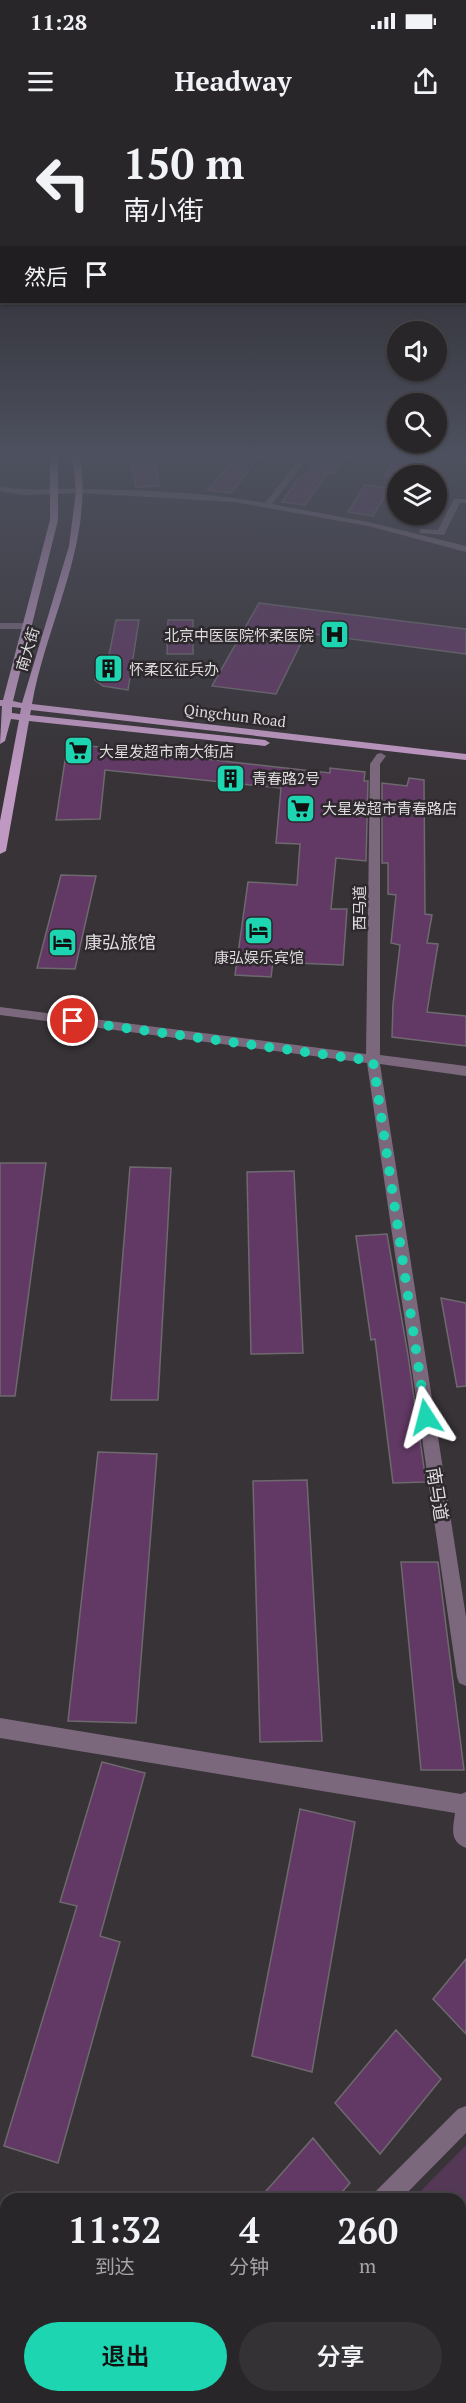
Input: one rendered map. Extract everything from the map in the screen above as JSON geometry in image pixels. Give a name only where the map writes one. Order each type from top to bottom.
[{"type":"main road","name":"南大街","points":[[0,741],[4,709],[43,563]]},
{"type":"main road","name":"南大街","points":[[0,851],[27,712],[68,563]]},
{"type":"main road","name":"Qingchun Road","points":[[4,709],[466,765]]},
{"type":"main road","name":"Qingchun Road","points":[[27,712],[466,757]]},
{"type":"street","points":[[0,626],[27,626]]},
{"type":"street","name":"西马道","points":[[373,1061],[375,764],[381,756]]},
{"type":"street","points":[[0,1011],[373,1061],[466,1071]]},
{"type":"street","name":"南马道","points":[[373,1061],[466,1677]]},
{"type":"street","points":[[0,1728],[465,1804],[462,1834],[466,1838]]},
{"type":"street","points":[[390,2193],[466,2117]]},
{"type":"shaded area","points":[[466,2145],[466,2193],[419,2193]]},
{"type":"building","points":[[259,603],[466,629],[466,654],[306,633],[276,694],[212,686]]},
{"type":"building","points":[[116,620],[139,620],[128,690],[103,686],[95,680],[98,660],[108,660]]},
{"type":"building","points":[[168,620],[193,620],[193,654],[167,654]]},
{"type":"building","points":[[81,745],[330,773],[330,768],[365,772],[364,781],[368,781],[366,861],[336,858],[331,909],[347,909],[343,965],[273,962],[271,977],[235,975],[248,882],[297,885],[300,844],[276,843],[281,788],[105,770],[100,819],[56,820],[66,754],[70,748]]},
{"type":"building","points":[[409,778],[424,780],[425,914],[432,915],[427,943],[438,944],[427,1012],[466,1016],[466,1046],[392,1037],[393,1004],[400,945],[391,943],[396,895],[388,894],[388,863],[382,863],[382,783],[407,786]]},
{"type":"building","name":"康弘旅馆","points":[[61,875],[96,876],[75,969],[37,968]]},
{"type":"building","points":[[0,1163],[46,1163],[15,1396],[0,1396]]},
{"type":"building","points":[[130,1167],[171,1168],[158,1400],[111,1400]]},
{"type":"building","points":[[294,1171],[303,1353],[251,1354],[247,1172]]},
{"type":"building","points":[[387,1234],[408,1355],[426,1482],[393,1483],[375,1339],[371,1340],[356,1236]]},
{"type":"building","points":[[441,1298],[466,1303],[466,1386],[457,1387]]},
{"type":"building","points":[[98,1452],[157,1454],[136,1723],[68,1721]]},
{"type":"building","points":[[307,1480],[322,1741],[260,1742],[253,1481]]},
{"type":"building","points":[[401,1562],[438,1562],[464,1770],[421,1770]]},
{"type":"building","points":[[102,1762],[145,1773],[100,1936],[120,1942],[58,2163],[4,2146],[77,1906],[60,1902]]},
{"type":"building","points":[[300,1809],[355,1822],[312,2072],[252,2056]]},
{"type":"building","points":[[466,1959],[466,2034],[433,1999]]},
{"type":"building","points":[[396,2030],[441,2079],[380,2154],[335,2103]]},
{"type":"building","points":[[313,2138],[350,2183],[341,2193],[264,2193]]},
{"type":"place","name":"北京中医医院怀柔医院","points":[[335,635]]},
{"type":"place","name":"怀柔区征兵办","points":[[108,669]]},
{"type":"place","name":"大星发超市南大街店","points":[[78,751]]},
{"type":"place","name":"青春路2号","points":[[231,778]]},
{"type":"place","name":"大星发超市青春路店","points":[[301,808]]},
{"type":"place","name":"康弘娱乐宾馆","points":[[259,930]]},
{"type":"place","name":"康弘旅馆","points":[[63,942]]},
{"type":"route","points":[[73,1021],[373,1061],[426,1417]]}]
